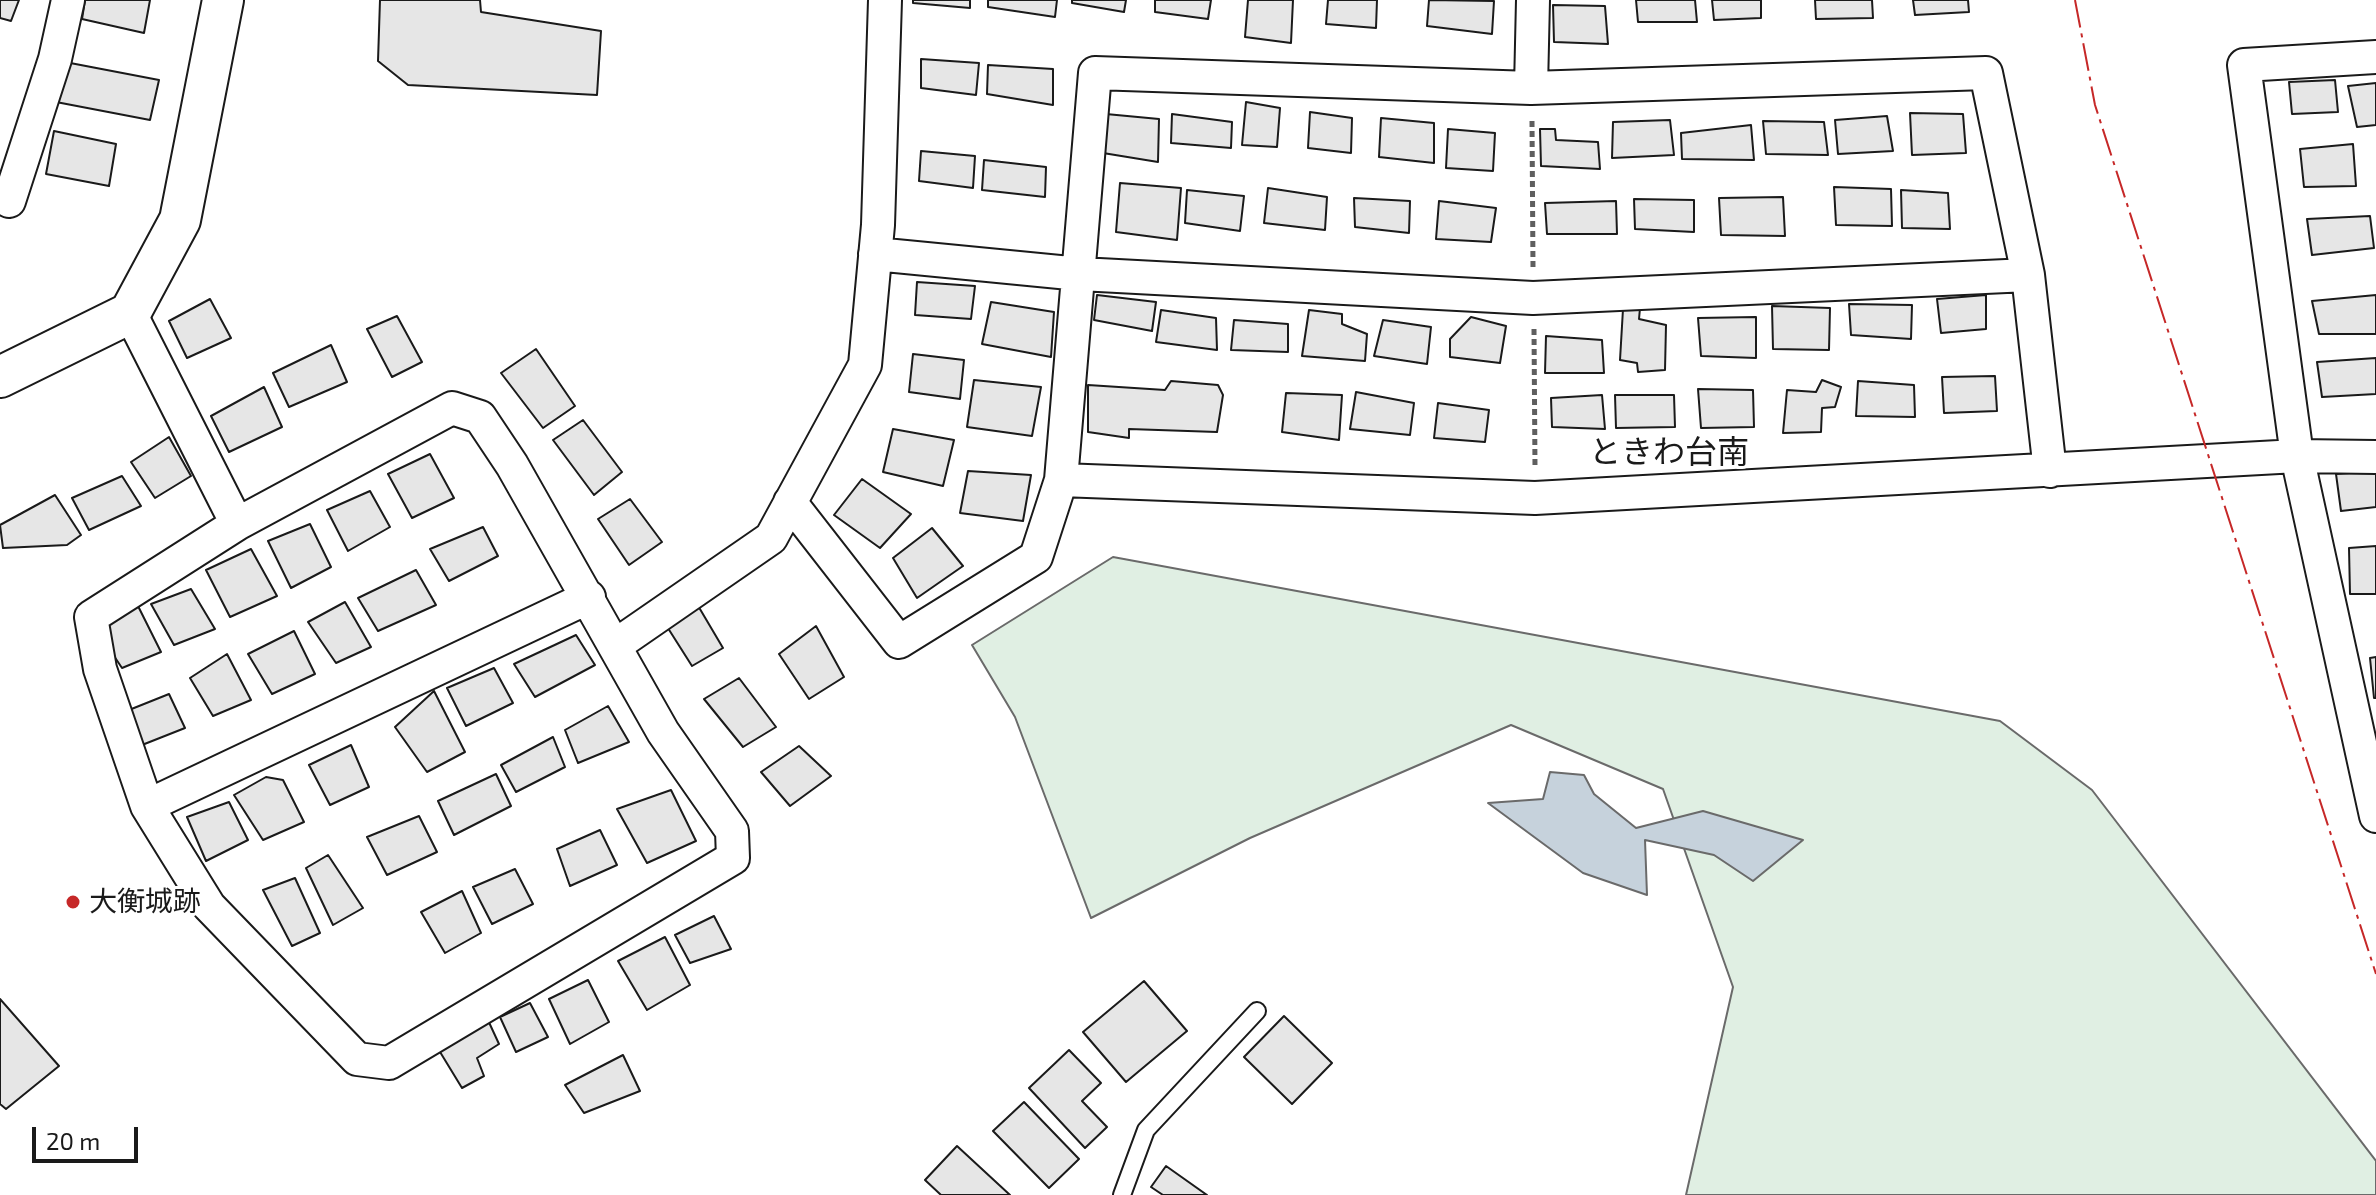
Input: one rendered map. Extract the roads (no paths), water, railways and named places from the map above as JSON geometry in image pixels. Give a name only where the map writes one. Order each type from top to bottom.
[{"type":"street","points":[[9,201],[55,59],[68,0]]},
{"type":"street","points":[[0,377],[130,313],[180,220],[223,0]]},
{"type":"street","points":[[616,645],[771,538],[865,365],[875,254],[885,0]]},
{"type":"street","points":[[1531,88],[1533,0]]},
{"type":"street","points":[[2376,57],[2244,65],[2297,456],[2376,816]]},
{"type":"street","points":[[790,502],[899,642],[1036,557],[1061,480],[1095,73],[1531,88],[1986,73],[2028,275],[2050,471]]},
{"type":"street","points":[[875,254],[1080,274],[1533,298],[2028,275]]},
{"type":"street","points":[[130,313],[237,524]]},
{"type":"street","points":[[452,408],[480,417],[589,597],[663,732],[732,831],[733,858],[389,1063],[357,1059],[209,906],[147,806],[100,669],[91,617],[237,524],[452,408]]},
{"type":"street","points":[[1061,480],[1535,498],[2297,456],[2376,457]]},
{"type":"street","points":[[147,806],[589,597]]},
{"type":"lane","points":[[1122,1195],[1146,1130],[1257,1011]]},
{"type":"place","name":"大衡城跡","points":[[73,902]]},
{"type":"district","name":"ときわ台南","points":[[1669,452]]}]
